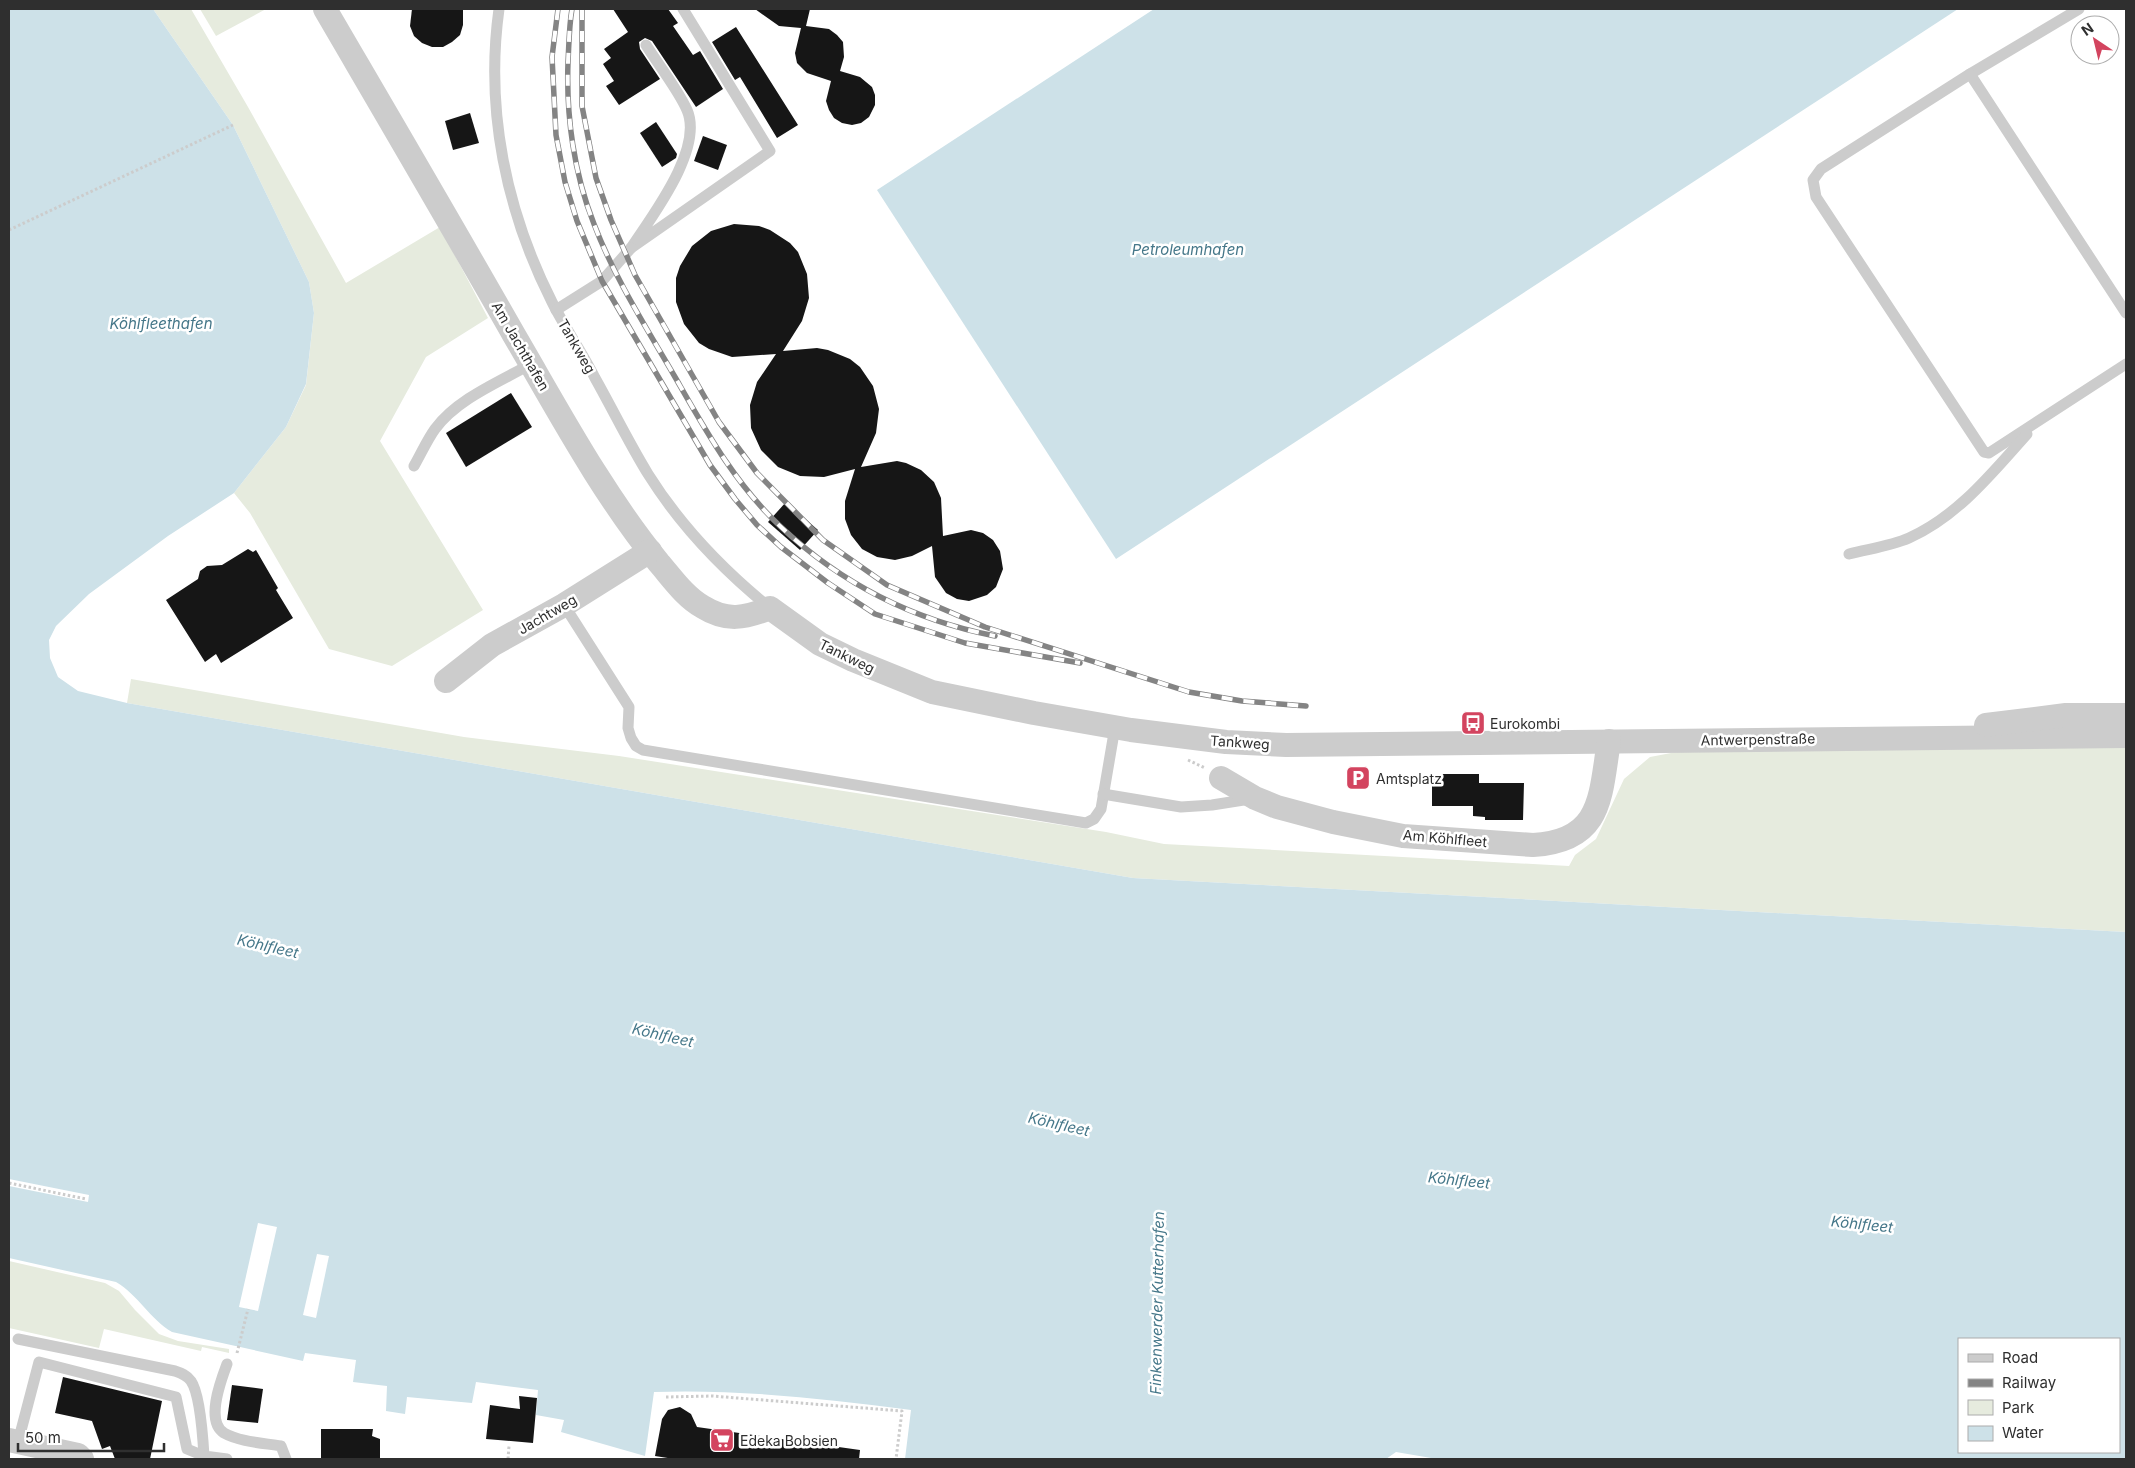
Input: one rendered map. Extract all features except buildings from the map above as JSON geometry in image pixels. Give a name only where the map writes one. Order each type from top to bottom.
[{"type":"street","name":"Am Jachthafen","points":[[325,9],[531,364],[619,509],[650,551],[676,583],[703,607],[721,616],[736,618],[752,615],[770,608]]},
{"type":"street","name":"Jachtweg","points":[[446,681],[492,646],[564,605],[650,551]]},
{"type":"street","name":"Tankweg","points":[[770,608],[820,644],[852,660],[932,692],[1115,727],[1257,744],[1609,741]]},
{"type":"street","name":"Antwerpenstraße","points":[[1908,737],[2014,720],[2066,715],[2126,715]]},
{"type":"street","name":"Antwerpenstraße","points":[[1609,741],[2126,736]]},
{"type":"street","name":"Am Köhlfleet","points":[[1221,778],[1255,798],[1309,816],[1403,836],[1533,845],[1546,844],[1574,835],[1587,824],[1596,811],[1609,741]]},
{"type":"street","points":[[13,1441],[78,1455],[82,1459]]},
{"type":"lane","name":"Tankweg","points":[[499,9],[495,55],[495,93],[502,164],[518,221],[556,310],[648,474],[689,530],[740,584],[770,608]]},
{"type":"lane","points":[[631,248],[770,151],[683,9]]},
{"type":"lane","points":[[2080,9],[1970,74],[1821,169],[1813,180],[1816,197],[1984,452],[1989,452],[2036,424],[2126,364]]},
{"type":"lane","points":[[556,310],[602,281],[631,248],[672,186],[690,142],[688,111],[646,45]]},
{"type":"lane","points":[[1970,74],[2126,313]]},
{"type":"lane","points":[[414,466],[434,430],[444,418],[465,402],[531,364]]},
{"type":"lane","points":[[1849,554],[1908,538],[1935,524],[1985,480],[2036,424]]},
{"type":"lane","points":[[564,605],[629,706],[628,728],[636,746],[642,750],[1076,823],[1086,823],[1094,819],[1101,809],[1115,727]]},
{"type":"lane","points":[[1103,794],[1181,807],[1212,805],[1255,798]]},
{"type":"lane","points":[[18,1339],[175,1371],[186,1376],[196,1393],[203,1458]]},
{"type":"lane","points":[[13,1441],[38,1362],[176,1397],[187,1449],[203,1458],[227,1459]]},
{"type":"lane","points":[[226,1364],[216,1395],[218,1427],[223,1432],[234,1437],[281,1446],[286,1459]]},
{"type":"path","points":[[9,230],[233,125]]},
{"type":"path","points":[[9,1183],[86,1199]]},
{"type":"path","points":[[237,1354],[248,1309]]},
{"type":"path","points":[[666,1397],[712,1396],[902,1411],[896,1459]]},
{"type":"path","points":[[508,1446],[508,1459]]},
{"type":"green space","points":[[153,9],[191,9],[346,283],[440,227],[488,318],[426,357],[380,441],[483,610],[392,666],[329,649],[250,513],[234,493],[286,427],[306,385],[314,313],[309,282],[233,125]]},
{"type":"green space","points":[[200,9],[266,9],[216,36]]},
{"type":"green space","points":[[131,679],[464,737],[619,756],[1106,832],[1164,844],[1569,866],[1575,855],[1596,839],[1624,779],[1650,757],[1703,747],[2126,745],[2126,932],[1133,878],[127,703]]},
{"type":"green space","points":[[9,1261],[105,1283],[119,1291],[159,1334],[178,1341],[229,1349],[229,1353],[202,1347],[201,1351],[104,1329],[99,1348],[9,1328]]},
{"type":"water","points":[[9,9],[153,9],[233,125],[309,282],[314,313],[306,384],[286,427],[234,493],[168,536],[89,594],[56,626],[49,640],[50,658],[58,677],[78,691],[127,703],[1133,878],[2126,932],[2126,1459],[1437,1459],[1396,1452],[1386,1459],[905,1459],[911,1410],[751,1393],[686,1391],[654,1392],[645,1456],[561,1432],[564,1420],[536,1415],[538,1390],[476,1382],[472,1403],[407,1397],[405,1414],[386,1411],[387,1386],[353,1382],[356,1360],[305,1353],[303,1361],[172,1332],[157,1321],[131,1293],[116,1282],[9,1258]]},
{"type":"water","name":"Petroleumhafen","points":[[1154,9],[1958,9],[1116,559],[877,190]]},
{"type":"pier","points":[[9,1179],[89,1195],[88,1202],[9,1186]]},
{"type":"pier","points":[[258,1223],[277,1227],[258,1311],[239,1307]]},
{"type":"pier","points":[[317,1254],[329,1256],[316,1318],[303,1315]]},
{"type":"railway","points":[[558,9],[552,57],[556,135],[565,182],[577,221],[602,281],[710,465],[735,499],[757,525],[781,547],[828,583],[875,614],[965,643],[1080,663]]},
{"type":"railway","points":[[572,9],[568,62],[568,103],[576,165],[587,205],[602,244],[621,283],[722,456],[749,493],[781,527],[829,566],[880,597],[907,610],[965,629],[995,636]]},
{"type":"railway","points":[[582,9],[582,106],[596,178],[611,220],[635,275],[719,422],[757,473],[823,540],[887,585],[985,627],[1189,692],[1242,701],[1306,706]]},
{"type":"place","name":"Eurokombi","points":[[1473,723]]},
{"type":"place","name":"Amtsplatz","points":[[1358,778]]},
{"type":"place","name":"Edeka Bobsien","points":[[722,1440]]},
{"type":"water label","name":"Köhlfleethafen","points":[[161,323]]},
{"type":"water label","name":"Köhlfleet","points":[[268,946]]},
{"type":"water label","name":"Köhlfleet","points":[[663,1035]]},
{"type":"water label","name":"Köhlfleet","points":[[1059,1124]]},
{"type":"water label","name":"Köhlfleet","points":[[1459,1180]]},
{"type":"water label","name":"Köhlfleet","points":[[1862,1224]]},
{"type":"water label","name":"Finkenwerder Kutterhafen","points":[[1157,1303]]}]
